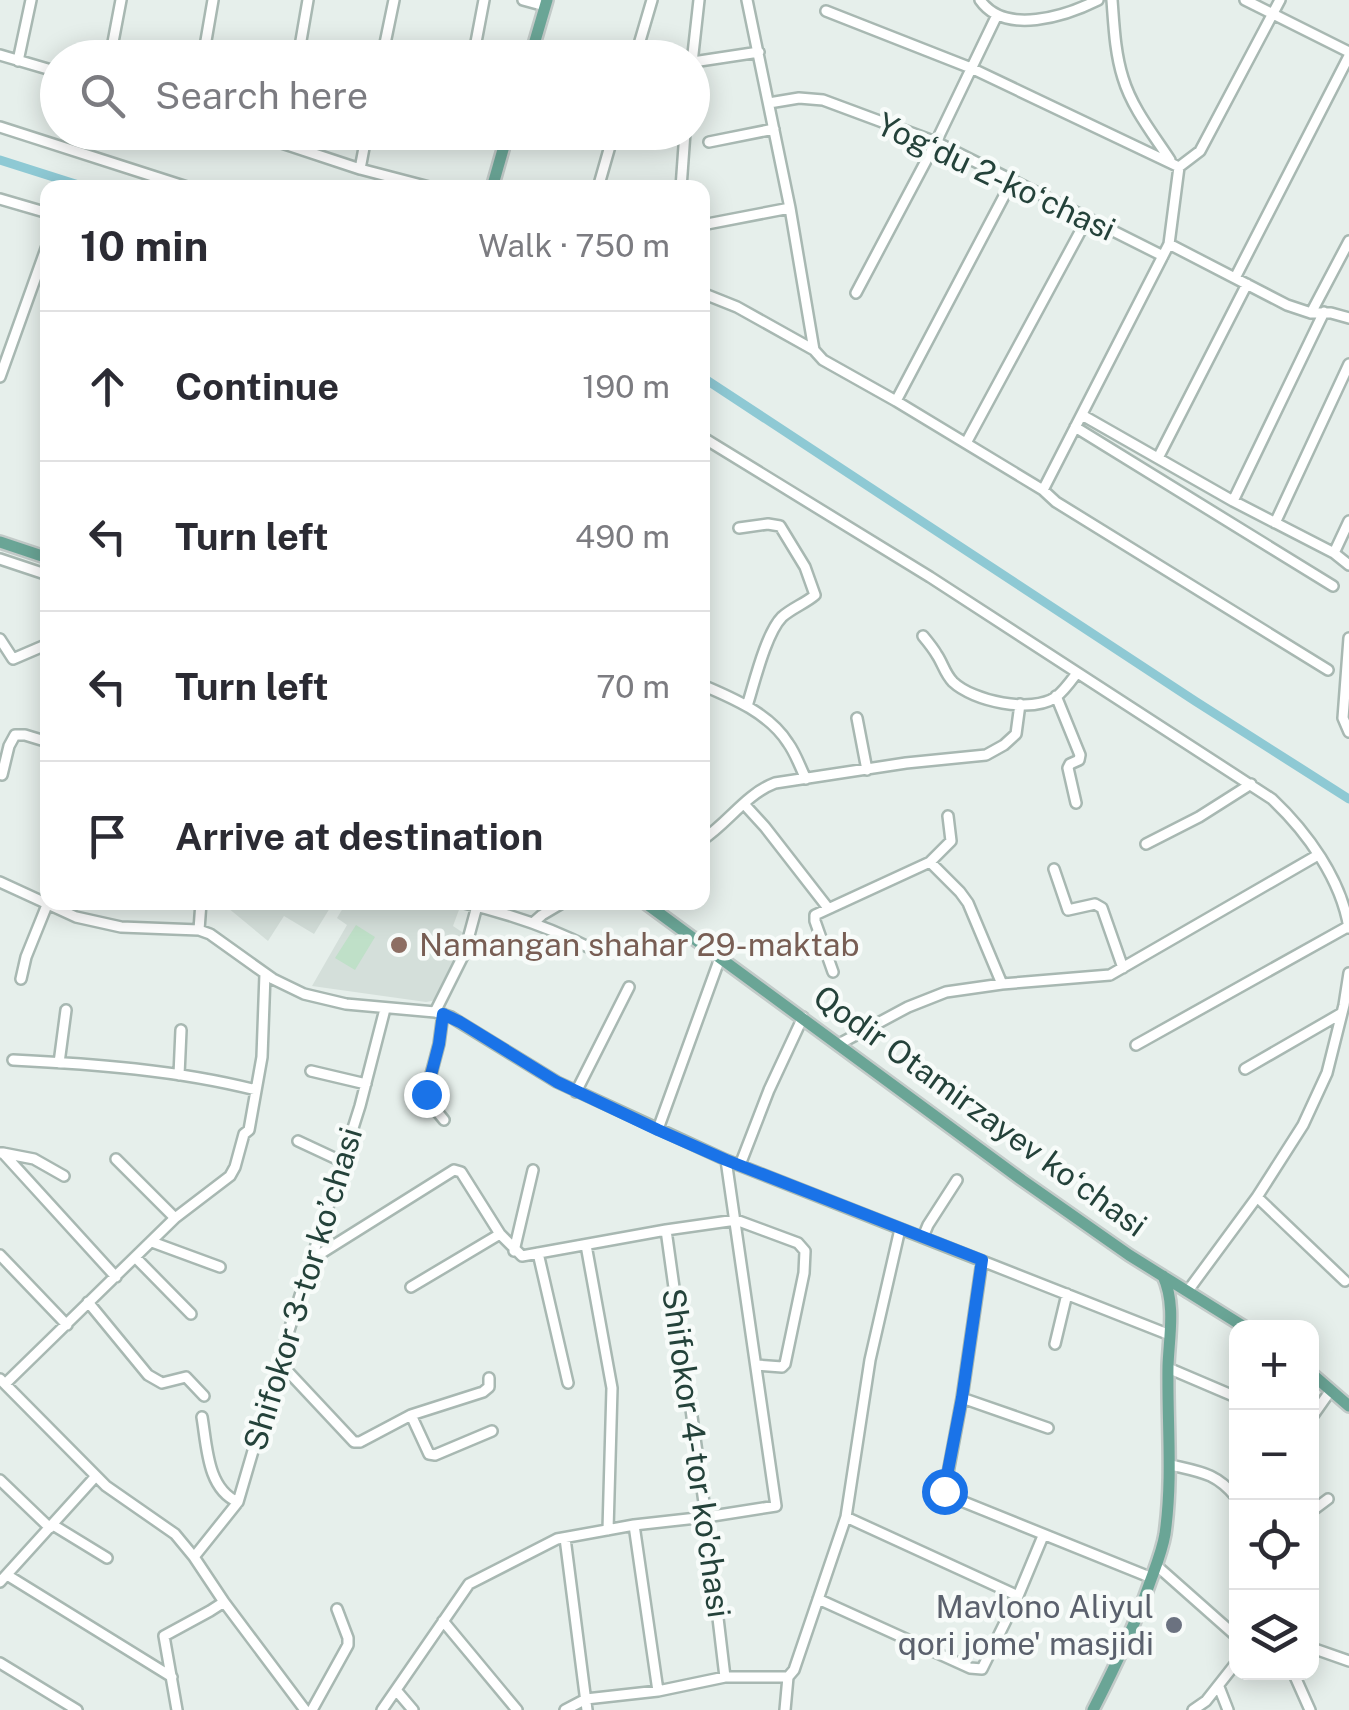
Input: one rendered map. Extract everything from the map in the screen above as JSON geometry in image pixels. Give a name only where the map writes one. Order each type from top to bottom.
[{"type":"main road","points":[[535,40],[546,3]]},
{"type":"main road","points":[[494,180],[503,150]]},
{"type":"main road","points":[[0,542],[40,555]]},
{"type":"main road","name":"Qodir Otamirzayev koʻchasi","points":[[655,910],[1022,1180],[1233,1320]]},
{"type":"main road","points":[[1093,1710],[1136,1624],[1164,1536],[1171,1465],[1170,1294],[1163,1276]]},
{"type":"main road","points":[[1319,1380],[1349,1406]]},
{"type":"street","points":[[18,61],[31,0]]},
{"type":"street","points":[[113,40],[120,0]]},
{"type":"street","points":[[206,40],[214,0]]},
{"type":"street","points":[[301,40],[308,0]]},
{"type":"street","points":[[386,40],[394,0]]},
{"type":"street","points":[[476,40],[484,0]]},
{"type":"street","points":[[523,0],[546,3]]},
{"type":"street","points":[[640,40],[652,0]]},
{"type":"street","points":[[695,40],[698,0]]},
{"type":"street","points":[[747,0],[790,208],[814,350]]},
{"type":"street","points":[[980,0],[996,16],[1028,19],[1048,18],[1098,0]]},
{"type":"street","points":[[1043,490],[1170,244],[1175,164],[1127,90],[1118,62],[1112,0]]},
{"type":"street","points":[[1235,278],[1349,54],[1245,0]]},
{"type":"street","points":[[1175,164],[1200,152],[1280,0]]},
{"type":"street","points":[[826,11],[971,68],[1175,164]]},
{"type":"street","points":[[856,293],[936,142],[996,16]]},
{"type":"street","points":[[710,60],[759,52]]},
{"type":"street","points":[[0,55],[40,67]]},
{"type":"street","name":"Yogʻdu 2-koʻchasi","points":[[769,104],[800,98],[823,100],[936,142],[1163,256]]},
{"type":"street","points":[[0,127],[40,140]]},
{"type":"street","points":[[710,142],[774,129]]},
{"type":"street","points":[[72,150],[165,180]]},
{"type":"street","points":[[314,150],[404,180]]},
{"type":"street","points":[[360,168],[364,150]]},
{"type":"street","points":[[600,180],[609,150]]},
{"type":"street","points":[[682,180],[684,150]]},
{"type":"street","points":[[896,401],[1012,181]]},
{"type":"street","points":[[0,199],[40,211]]},
{"type":"street","points":[[710,223],[790,208]]},
{"type":"street","points":[[966,443],[1087,219]]},
{"type":"street","points":[[1311,313],[1349,241]]},
{"type":"street","points":[[1170,244],[1287,305],[1349,318]]},
{"type":"street","points":[[0,377],[40,265]]},
{"type":"street","points":[[1158,458],[1247,284]]},
{"type":"street","points":[[710,296],[814,350],[823,360],[1043,490],[1056,502],[1328,670]]},
{"type":"street","points":[[1233,501],[1324,312]]},
{"type":"street","points":[[1275,523],[1349,364]]},
{"type":"street","points":[[1082,414],[1349,565]]},
{"type":"street","points":[[1075,427],[1333,586]]},
{"type":"street","points":[[710,442],[930,577],[1251,784],[1285,812],[1318,855],[1349,926],[1136,1044]]},
{"type":"street","points":[[1334,554],[1349,522]]},
{"type":"street","points":[[738,528],[780,526],[806,567],[815,593],[814,598],[797,605],[777,623],[747,706]]},
{"type":"street","points":[[19,565],[24,550]]},
{"type":"street","points":[[0,559],[40,572]]},
{"type":"street","points":[[923,636],[957,686],[993,701],[1042,702],[1056,696],[1077,674]]},
{"type":"street","points":[[0,639],[13,659],[40,647]]},
{"type":"street","points":[[1349,642],[1342,718],[1349,732]]},
{"type":"street","points":[[710,689],[747,706],[779,731],[806,779]]},
{"type":"street","points":[[1056,696],[1080,754],[1080,759],[1068,768],[1076,803]]},
{"type":"street","points":[[710,833],[764,787],[776,783],[906,762],[986,755],[1016,734],[1020,704]]},
{"type":"street","points":[[857,718],[867,770]]},
{"type":"street","points":[[2,775],[14,735],[40,740]]},
{"type":"street","points":[[1146,844],[1251,784]]},
{"type":"street","points":[[744,804],[828,908]]},
{"type":"street","points":[[833,972],[814,918],[930,862],[951,841],[948,816]]},
{"type":"street","points":[[839,1044],[908,1007],[946,992],[1099,978],[1123,968],[1318,855]]},
{"type":"street","points":[[930,862],[968,903],[1002,984]]},
{"type":"street","points":[[1054,869],[1068,910],[1094,904],[1102,908],[1123,968]]},
{"type":"street","points":[[0,882],[40,902]]},
{"type":"street","points":[[21,979],[45,910]]},
{"type":"street","points":[[59,910],[121,927],[198,930],[210,934],[287,988],[320,999],[439,1013],[576,1092],[726,1160],[1170,1335]]},
{"type":"street","points":[[198,930],[200,910]]},
{"type":"street","points":[[444,1120],[426,1094],[439,1044],[439,1013],[464,954],[476,910]]},
{"type":"street","points":[[498,910],[592,949]]},
{"type":"street","points":[[534,922],[550,910]]},
{"type":"street","points":[[658,1130],[720,958]]},
{"type":"street","points":[[1187,1292],[1257,1197],[1303,1125],[1327,1074],[1349,972]]},
{"type":"street","points":[[265,974],[262,1056],[249,1130],[244,1134],[230,1176],[175,1218],[2,1382],[106,1486],[175,1534],[308,1710],[347,1649],[348,1638],[337,1608]]},
{"type":"street","points":[[576,1092],[630,987]]},
{"type":"street","name":"Shifokor 3-tor koʼchasi","points":[[194,1557],[238,1502],[366,1084],[385,1009]]},
{"type":"street","points":[[60,1063],[66,1010]]},
{"type":"street","points":[[1245,1069],[1342,1013]]},
{"type":"street","points":[[740,1165],[802,1017]]},
{"type":"street","points":[[179,1075],[181,1030]]},
{"type":"street","points":[[13,1060],[179,1075],[256,1090]]},
{"type":"street","points":[[312,1071],[366,1084]]},
{"type":"street","points":[[298,1140],[342,1162]]},
{"type":"street","points":[[2,1153],[34,1158],[64,1176]]},
{"type":"street","points":[[2,1153],[116,1276]]},
{"type":"street","points":[[116,1159],[175,1218]]},
{"type":"street","points":[[382,1710],[469,1584],[557,1540],[634,1525],[776,1506],[726,1160]]},
{"type":"street","points":[[312,1259],[454,1170],[461,1172],[500,1234],[522,1256],[736,1220],[798,1243],[806,1251],[785,1364],[757,1365]]},
{"type":"street","points":[[514,1251],[532,1170]]},
{"type":"street","points":[[923,1238],[958,1180]]},
{"type":"street","points":[[1257,1197],[1345,1280]]},
{"type":"street","points":[[785,1710],[788,1676],[794,1670],[846,1517],[870,1360],[900,1229]]},
{"type":"street","name":"Shifokor 4-tor ko'chasi","points":[[666,1230],[725,1677]]},
{"type":"street","points":[[411,1287],[500,1234]]},
{"type":"street","points":[[152,1242],[220,1267]]},
{"type":"street","points":[[586,1245],[612,1388],[608,1530]]},
{"type":"street","points":[[538,1253],[568,1383]]},
{"type":"street","points":[[0,1255],[66,1324]]},
{"type":"street","points":[[136,1258],[191,1314]]},
{"type":"street","points":[[982,1260],[944,1494],[1043,1536],[1154,1572],[1229,1631]]},
{"type":"street","points":[[1055,1344],[1067,1294]]},
{"type":"street","points":[[88,1302],[148,1375],[162,1383],[186,1377],[204,1396]]},
{"type":"street","points":[[278,1362],[354,1442],[410,1415],[482,1392],[489,1387],[488,1378]]},
{"type":"street","points":[[1168,1368],[1229,1394]]},
{"type":"street","points":[[1317,1410],[1331,1390]]},
{"type":"street","points":[[962,1398],[1048,1428]]},
{"type":"street","points":[[410,1415],[429,1454],[492,1432]]},
{"type":"street","points":[[202,1417],[213,1474],[227,1497],[238,1502]]},
{"type":"street","points":[[1171,1465],[1210,1474],[1229,1489]]},
{"type":"street","points":[[96,1476],[3,1577],[172,1677]]},
{"type":"street","points":[[0,1480],[52,1526],[107,1558]]},
{"type":"street","points":[[1319,1506],[1328,1499]]},
{"type":"street","points":[[846,1517],[1018,1596]]},
{"type":"street","points":[[634,1525],[658,1691]]},
{"type":"street","points":[[818,1598],[976,1670],[985,1666],[1043,1536]]},
{"type":"street","points":[[565,1538],[586,1704]]},
{"type":"street","points":[[178,1710],[164,1636],[224,1602]]},
{"type":"street","points":[[443,1621],[517,1710]]},
{"type":"street","points":[[1319,1650],[1349,1661]]},
{"type":"street","points":[[0,1663],[77,1710]]},
{"type":"street","points":[[1193,1710],[1206,1701],[1229,1672]]},
{"type":"street","points":[[565,1710],[725,1677],[788,1676]]},
{"type":"street","points":[[1296,1680],[1310,1710]]},
{"type":"street","points":[[1219,1686],[1228,1710]]},
{"type":"street","points":[[396,1690],[413,1710]]},
{"type":"shaded area","points":[[230,910],[329,910],[314,934],[284,916],[268,941]]},
{"type":"shaded area","name":"Namangan shahar 29-maktab","points":[[342,910],[459,910],[453,926],[465,934],[437,1000],[426,1002],[312,986],[347,925],[337,918]]},
{"type":"green space","points":[[356,925],[375,937],[355,970],[335,958]]},
{"type":"waterway","points":[[0,160],[63,180]]},
{"type":"waterway","points":[[710,382],[1349,799]]},
{"type":"place","name":"Namangan shahar 29-maktab","points":[[399,945]]},
{"type":"place","name":"Mavlono Aliyul qori jome' masjidi","points":[[1174,1625]]},
{"type":"route","points":[[426,1094],[443,1014],[451,1016],[557,1082],[658,1130],[982,1260],[944,1491]]}]
